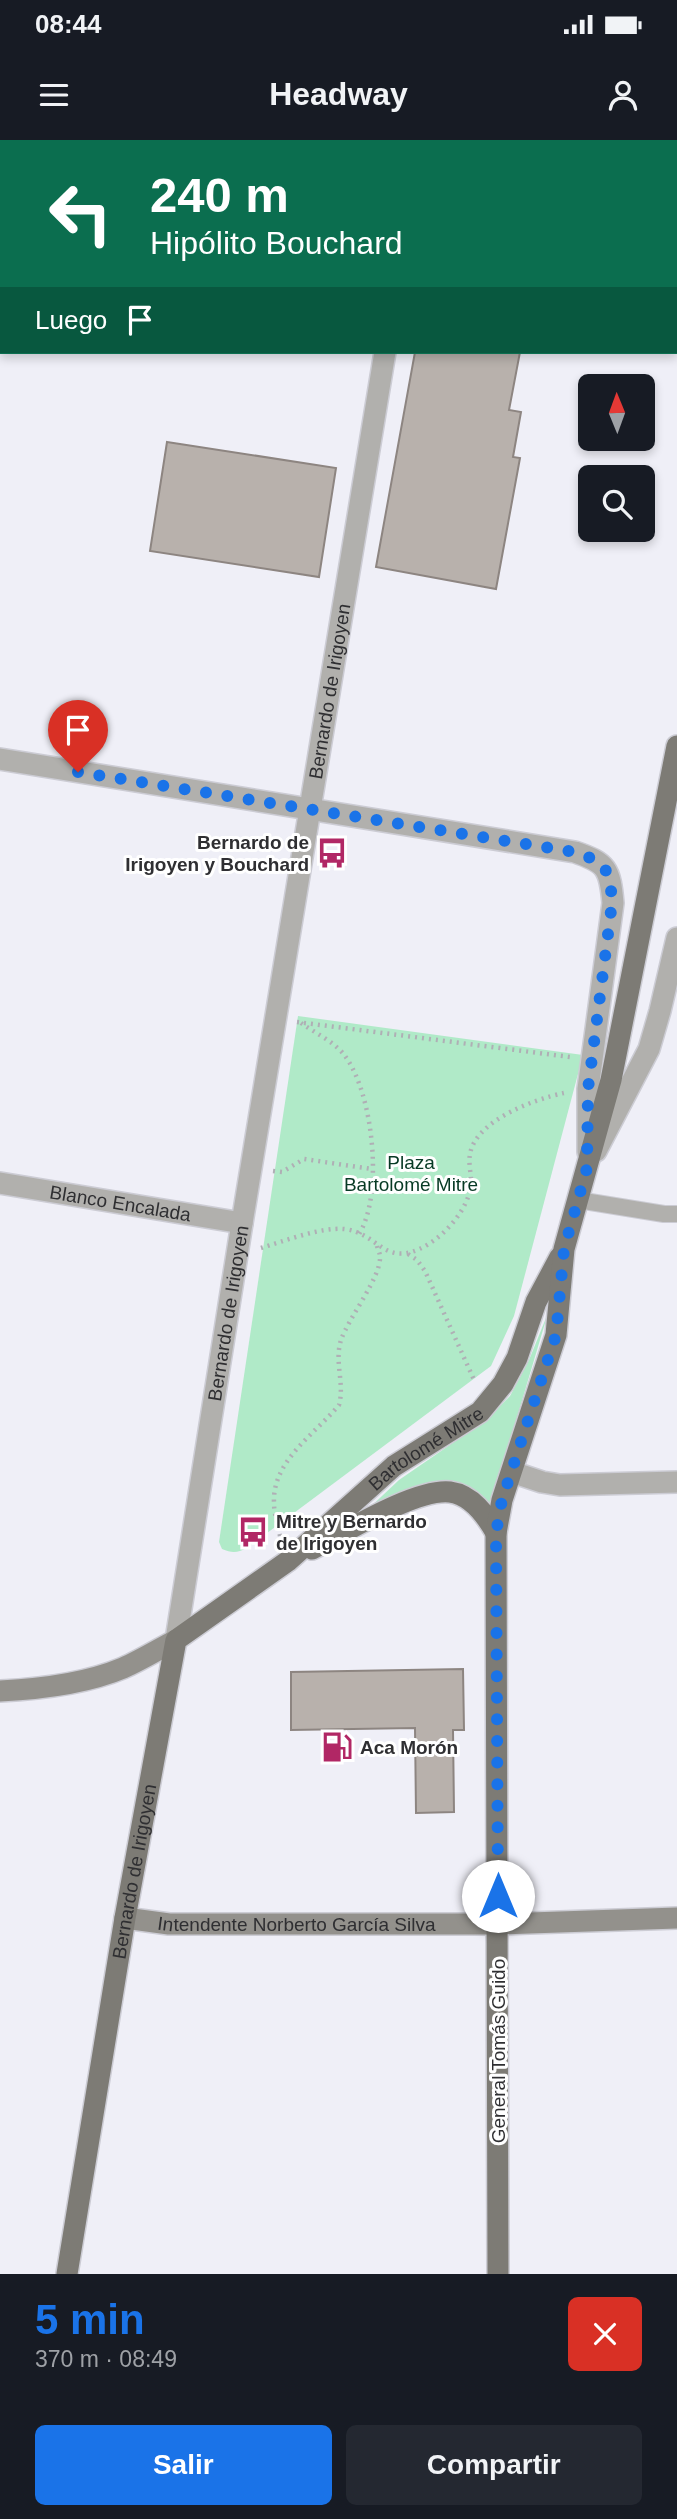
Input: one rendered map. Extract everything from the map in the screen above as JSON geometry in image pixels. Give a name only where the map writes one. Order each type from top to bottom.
[{"type":"main road","name":"General Tomás Guido","points":[[498,2274],[496,1533],[502,1500],[556,1335],[564,1249],[611,1080],[677,746]]},
{"type":"main road","name":"Bartolomé Mitre","points":[[176,1640],[288,1561],[394,1466],[480,1412],[494,1396],[517,1358],[536,1302],[564,1249]]},
{"type":"main road","points":[[288,1561],[404,1503],[433,1492],[452,1492],[479,1507],[496,1533]]},
{"type":"main road","name":"Bernardo de Irigoyen","points":[[67,2274],[125,1918],[176,1640]]},
{"type":"street","name":"Bernardo de Irigoyen","points":[[176,1640],[385,354]]},
{"type":"street","points":[[0,760],[311,809]]},
{"type":"street","name":"General Tomás Guido","points":[[311,809],[575,852],[597,860],[606,869],[611,885],[612,903],[588,1089],[587,1168]]},
{"type":"street","name":"General Tomás Guido","points":[[587,1168],[649,1049],[677,938]]},
{"type":"street","name":"Blanco Encalada","points":[[0,1183],[242,1223]]},
{"type":"street","points":[[512,1472],[560,1485],[677,1482]]},
{"type":"street","name":"Bartolomé Mitre","points":[[0,1690],[30,1689],[83,1680],[122,1668],[176,1640]]},
{"type":"street","name":"Intendente Norberto García Silva","points":[[125,1918],[169,1924],[498,1924],[677,1917]]},
{"type":"lane","points":[[578,1200],[677,1214]]},
{"type":"path","points":[[276,1019],[592,1060]]},
{"type":"path","points":[[300,1022],[343,1054],[358,1078],[369,1114],[373,1144],[370,1203],[365,1225],[359,1234]]},
{"type":"path","points":[[237,1256],[326,1231],[344,1229],[396,1254],[408,1254],[428,1244],[448,1228],[462,1209],[471,1188],[470,1153],[480,1136],[498,1119],[553,1096],[588,1089]]},
{"type":"path","points":[[251,1168],[282,1172],[304,1159],[314,1159],[372,1169]]},
{"type":"path","points":[[288,1561],[274,1506],[275,1488],[284,1467],[339,1405],[341,1391],[337,1362],[341,1341],[377,1270],[380,1257],[377,1245]]},
{"type":"path","points":[[408,1254],[425,1270],[475,1382],[494,1396]]},
{"type":"green space","name":"Plaza Bartolomé Mitre","points":[[298,1016],[583,1055],[514,1316],[491,1366],[247,1548],[232,1552],[222,1549],[219,1542]]},
{"type":"green space","points":[[548,1313],[491,1505],[474,1491],[365,1512],[399,1480],[486,1420],[510,1396],[529,1360]]},
{"type":"building","points":[[415,354],[520,354],[509,410],[521,412],[513,457],[520,458],[496,589],[376,567]]},
{"type":"building","points":[[167,442],[336,468],[319,577],[150,551]]},
{"type":"building","points":[[463,1669],[464,1730],[453,1730],[454,1812],[416,1813],[415,1728],[291,1730],[291,1672]]},
{"type":"place","name":"Bernardo de Irigoyen y Bouchard","points":[[332,853]]},
{"type":"place","name":"Mitre y Bernardo de Irigoyen","points":[[253,1532]]},
{"type":"place","name":"Aca Morón","points":[[337,1747]]},
{"type":"route","points":[[78,772],[575,852],[597,860],[606,869],[611,885],[612,903],[588,1089],[587,1168],[564,1249],[556,1335],[502,1500],[496,1533],[498,1896]]}]
